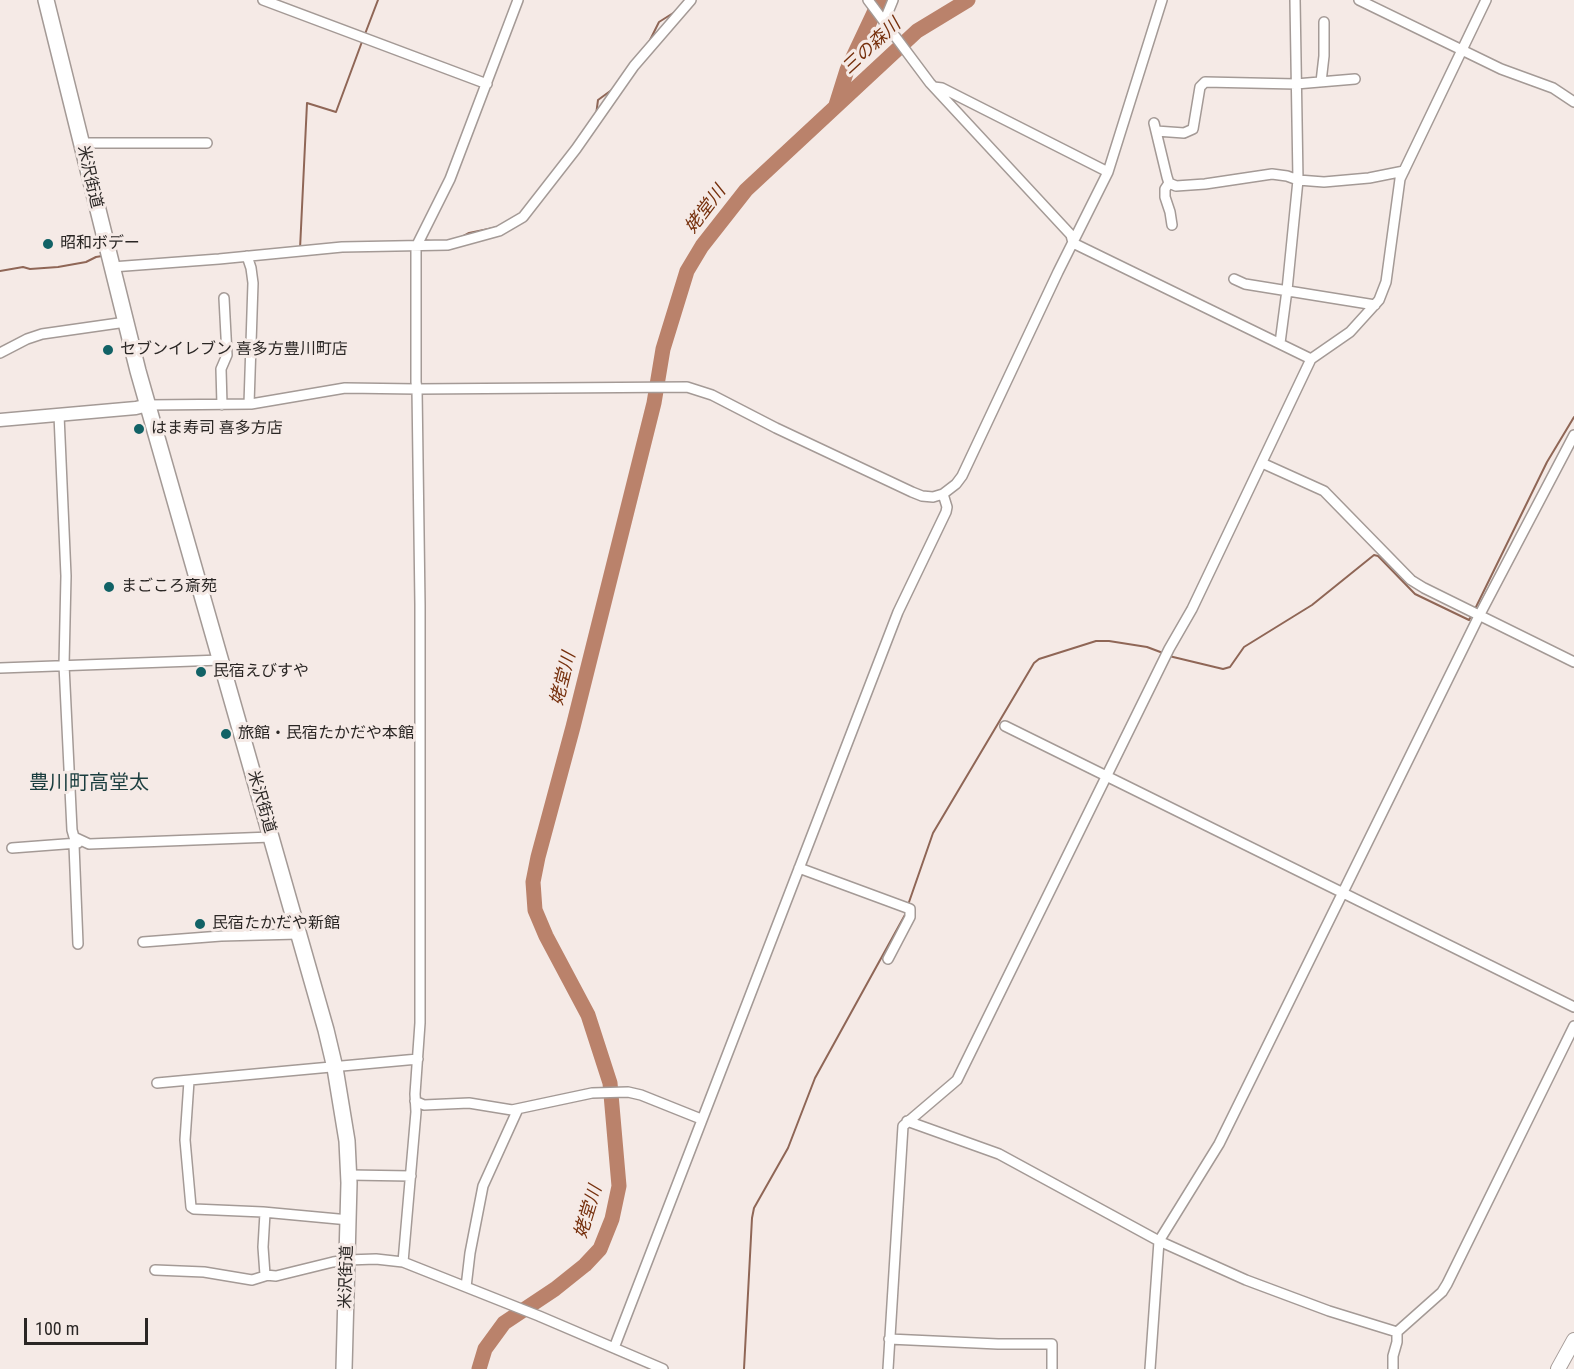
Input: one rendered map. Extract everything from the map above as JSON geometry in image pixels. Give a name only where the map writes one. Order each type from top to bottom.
[{"type":"highway","name":"米沢街道","points":[[46,0],[148,405],[326,1030],[342,1105],[349,1175],[344,1369]]},
{"type":"main road","points":[[1558,1369],[1574,1340]]},
{"type":"street","points":[[263,0],[487,84]]},
{"type":"street","points":[[403,1262],[411,1176],[420,1023],[416,247],[450,179],[518,0]]},
{"type":"street","points":[[112,267],[342,247],[416,247],[456,244],[499,231],[523,217],[576,149],[634,66],[691,0]]},
{"type":"street","points":[[868,0],[934,87],[1071,235],[1073,243]]},
{"type":"street","points":[[883,20],[893,0]]},
{"type":"street","points":[[0,420],[148,405],[249,404],[345,388],[417,390],[676,387],[701,390],[912,492],[933,497],[942,494],[956,484],[962,476],[1108,172],[1162,0]]},
{"type":"street","points":[[1280,343],[1298,180],[1295,0]]},
{"type":"street","points":[[1359,0],[1501,69],[1553,88],[1574,102]]},
{"type":"street","points":[[888,1369],[903,1126],[907,1120],[957,1080],[1169,649],[1192,609],[1311,359],[1350,332],[1380,300],[1386,282],[1400,179],[1486,0]]},
{"type":"street","points":[[1321,82],[1324,22]]},
{"type":"street","points":[[1172,225],[1165,197],[1165,189],[1169,183],[1155,127],[1184,133],[1193,129],[1200,87],[1206,82],[1296,84],[1355,78]]},
{"type":"street","points":[[934,87],[942,88],[1108,172]]},
{"type":"street","points":[[81,142],[207,143]]},
{"type":"street","points":[[1169,183],[1179,186],[1205,184],[1272,174],[1298,180],[1324,182],[1369,178],[1404,171]]},
{"type":"street","points":[[1073,243],[1311,359]]},
{"type":"street","points":[[247,256],[253,283],[249,404]]},
{"type":"street","points":[[1234,279],[1245,284],[1375,305]]},
{"type":"street","points":[[222,405],[221,369],[227,355],[224,298]]},
{"type":"street","points":[[0,353],[42,334],[126,322]]},
{"type":"street","points":[[58,415],[66,576],[64,665],[72,830],[77,843],[78,944]]},
{"type":"street","points":[[1150,1369],[1159,1241],[1219,1144],[1479,616],[1574,435]]},
{"type":"street","points":[[1262,463],[1324,491],[1411,580],[1574,662]]},
{"type":"street","points":[[614,1348],[898,612],[946,512],[947,507],[942,494]]},
{"type":"street","points":[[0,668],[221,660]]},
{"type":"street","points":[[1005,726],[1574,1007]]},
{"type":"street","points":[[12,848],[77,843],[271,837]]},
{"type":"street","points":[[799,867],[910,909],[910,917],[888,959]]},
{"type":"street","points":[[143,942],[221,936],[298,934]]},
{"type":"street","points":[[1394,1369],[1393,1356],[1397,1332],[1442,1292],[1447,1284],[1574,1026]]},
{"type":"street","points":[[157,1083],[189,1082],[418,1059]]},
{"type":"street","points":[[189,1082],[185,1140],[191,1207],[349,1220]]},
{"type":"street","points":[[415,1101],[424,1105],[469,1104],[518,1109],[597,1092],[628,1092],[702,1119]]},
{"type":"street","points":[[466,1287],[470,1252],[483,1186],[518,1109]]},
{"type":"street","points":[[907,1120],[999,1154],[1159,1241],[1265,1287],[1329,1311],[1397,1332]]},
{"type":"street","points":[[349,1175],[411,1176]]},
{"type":"street","points":[[265,1213],[263,1247],[265,1275]]},
{"type":"street","points":[[155,1270],[204,1272],[252,1280],[265,1275],[276,1276],[347,1260],[376,1259],[403,1262],[503,1301],[661,1369]]},
{"type":"street","points":[[890,1339],[1052,1344],[1052,1369]]},
{"type":"waterway","points":[[365,34],[378,0]]},
{"type":"waterway","name":"姥堂川","points":[[836,105],[847,70],[880,0]]},
{"type":"waterway","name":"姥堂川","points":[[479,1369],[485,1349],[504,1323],[555,1289],[585,1265],[600,1249],[612,1219],[619,1186],[610,1083],[588,1015],[546,936],[535,910],[533,882],[654,403],[663,349],[687,271],[702,246],[746,190],[917,31],[968,0]]},
{"type":"waterway","points":[[649,42],[659,22],[678,10]]},
{"type":"waterway","points":[[300,249],[307,103],[336,112],[363,39]]},
{"type":"waterway","points":[[596,115],[598,100],[613,89]]},
{"type":"waterway","points":[[458,239],[469,233],[498,227]]},
{"type":"waterway","points":[[423,240],[438,242]]},
{"type":"waterway","points":[[0,271],[23,267],[30,269],[58,267],[86,262],[102,256]]},
{"type":"waterway","points":[[1475,609],[1547,462],[1574,417]]},
{"type":"waterway","points":[[1169,656],[1223,669],[1230,667],[1244,647],[1312,605],[1374,555],[1378,556],[1415,594],[1469,620],[1470,618]]},
{"type":"waterway","points":[[908,905],[933,833],[1034,663],[1039,659],[1096,641],[1147,647],[1163,653]]},
{"type":"waterway","points":[[744,1369],[754,1208],[788,1148],[815,1078],[906,913]]},
{"type":"place","name":"昭和ボデー","points":[[48,244]]},
{"type":"place","name":"セブンイレブン 喜多方豊川町店","points":[[108,350]]},
{"type":"place","name":"はま寿司 喜多方店","points":[[139,429]]},
{"type":"place","name":"まごころ斎苑","points":[[109,587]]},
{"type":"place","name":"民宿えびすや","points":[[201,672]]},
{"type":"place","name":"旅館・民宿たかだや本館","points":[[226,734]]},
{"type":"place","name":"民宿たかだや新館","points":[[200,924]]},
{"type":"district","name":"豊川町高堂太","points":[[89,784]]},
{"type":"water label","name":"三の森川","points":[[872,47]]}]
